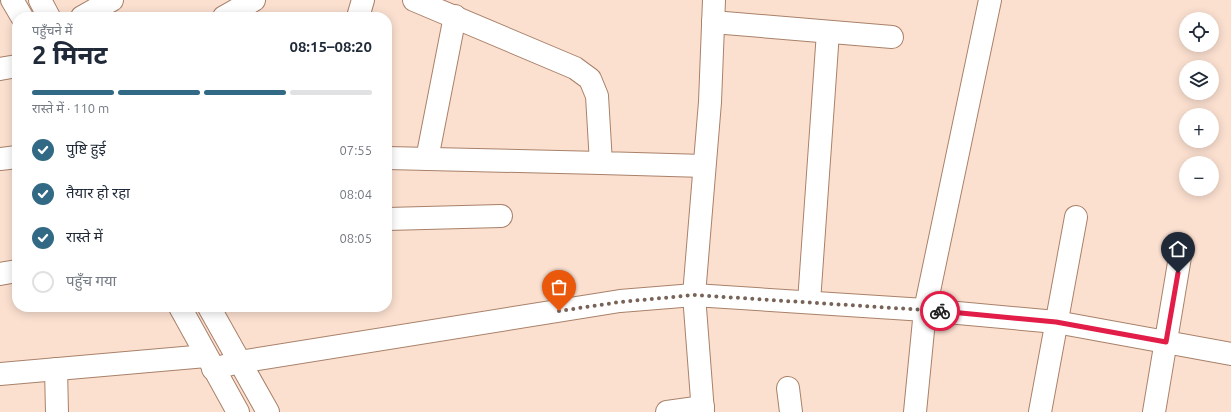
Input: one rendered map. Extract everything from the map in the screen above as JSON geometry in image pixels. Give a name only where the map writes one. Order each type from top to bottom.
[{"type":"street","points":[[12,0],[19,12]]},
{"type":"street","points":[[40,0],[47,12]]},
{"type":"street","points":[[91,12],[112,0]]},
{"type":"street","points":[[233,12],[254,0]]},
{"type":"street","points":[[359,12],[363,0]]},
{"type":"street","points":[[414,0],[576,68],[590,79],[597,96],[601,163]]},
{"type":"street","points":[[667,412],[703,410],[694,295],[710,102],[714,0]]},
{"type":"street","points":[[915,412],[925,310],[990,0]]},
{"type":"street","points":[[427,159],[454,16]]},
{"type":"street","points":[[713,22],[892,37]]},
{"type":"street","points":[[809,302],[828,32]]},
{"type":"street","points":[[0,69],[12,67]]},
{"type":"street","points":[[0,159],[12,158]]},
{"type":"street","points":[[392,158],[704,166]]},
{"type":"street","points":[[392,219],[501,216]]},
{"type":"street","points":[[1040,412],[1076,217]]},
{"type":"street","points":[[1154,412],[1182,245]]},
{"type":"street","points":[[0,274],[12,272]]},
{"type":"street","points":[[0,374],[56,369],[240,362],[620,302],[694,295],[925,310],[1056,322],[1231,354]]},
{"type":"street","points":[[183,312],[238,412]]},
{"type":"street","points":[[213,312],[268,412]]},
{"type":"street","points":[[56,369],[57,412]]},
{"type":"street","points":[[788,388],[790,412]]},
{"type":"way so far","points":[[559,311],[620,302],[694,295],[940,311]]},
{"type":"route","points":[[940,311],[1056,322],[1166,342],[1178,273]]}]
